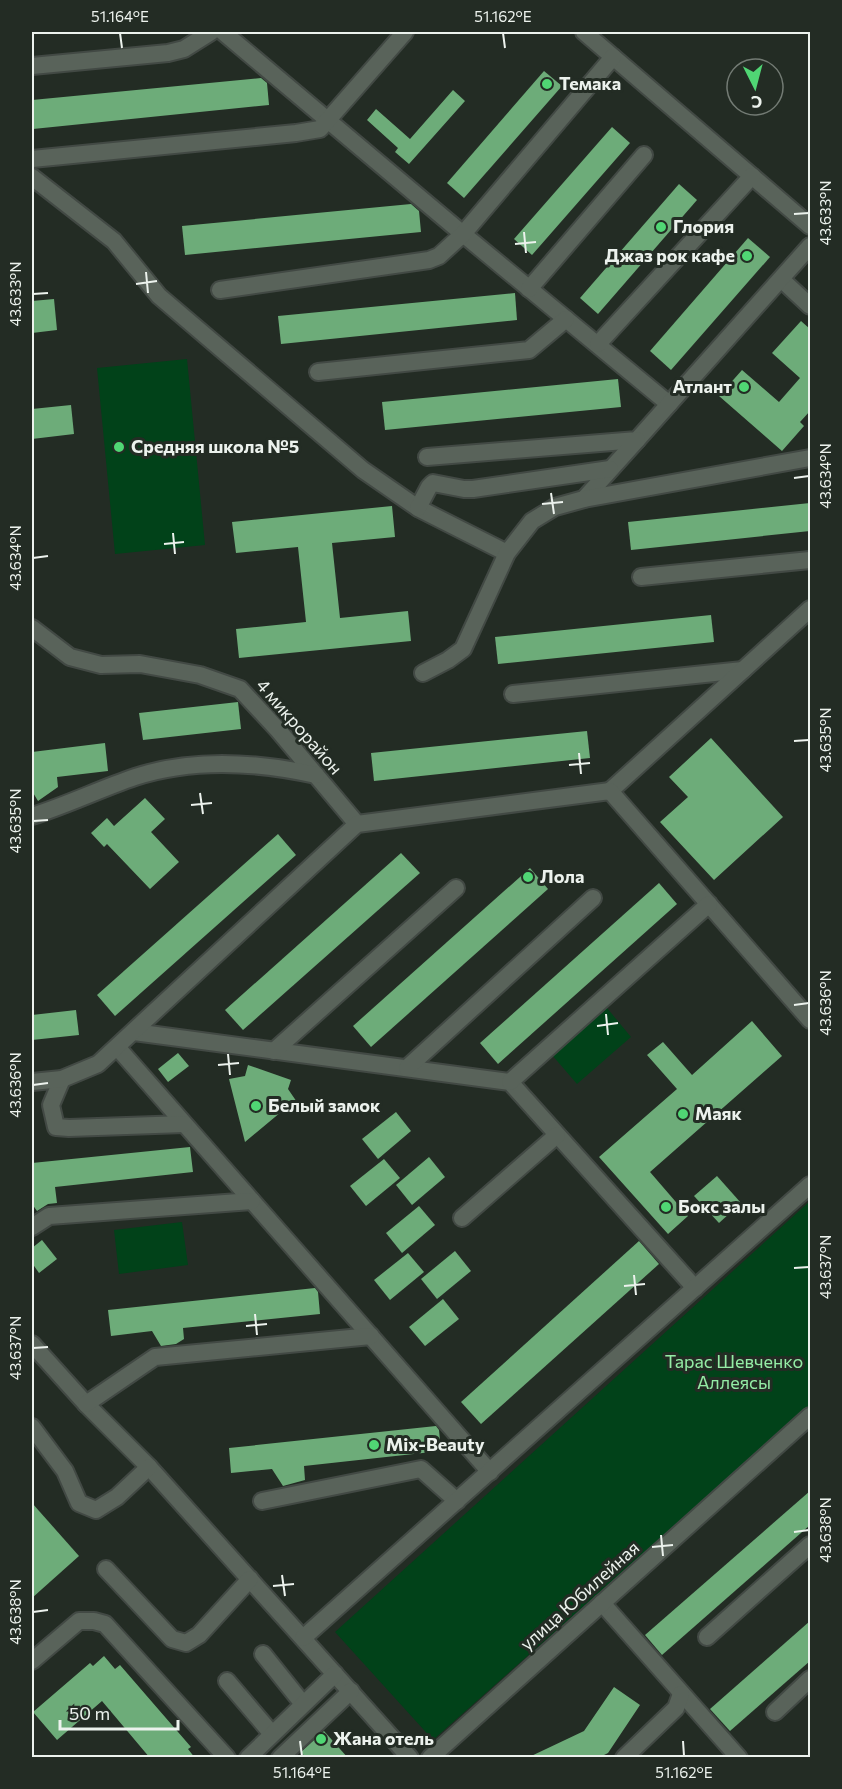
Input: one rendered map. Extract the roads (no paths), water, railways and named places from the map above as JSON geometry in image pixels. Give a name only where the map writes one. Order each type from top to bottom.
[{"type":"street","points":[[32,66],[168,53],[183,49],[210,32]]},
{"type":"street","points":[[223,32],[669,404]]},
{"type":"street","points":[[32,159],[297,134],[320,129],[405,32]]},
{"type":"street","points":[[584,32],[810,226]]},
{"type":"street","points":[[220,290],[429,260],[439,256],[463,234],[613,57]]},
{"type":"street","points":[[529,289],[644,155]]},
{"type":"street","points":[[598,344],[752,176]]},
{"type":"street","points":[[32,177],[114,241],[159,297],[363,470],[418,508],[507,553]]},
{"type":"street","points":[[584,499],[810,246]]},
{"type":"street","points":[[781,279],[810,306]]},
{"type":"street","points":[[318,372],[529,350],[566,319]]},
{"type":"street","points":[[427,458],[637,440]]},
{"type":"street","points":[[423,673],[463,649],[507,553],[532,521],[555,507],[584,499],[810,458]]},
{"type":"street","points":[[418,508],[433,483],[473,489],[610,469]]},
{"type":"street","points":[[641,577],[810,560]]},
{"type":"street","points":[[32,1082],[62,1079],[98,1064],[357,824],[610,791],[810,609]]},
{"type":"street","name":"4 микрорайон","points":[[32,628],[70,657],[101,665],[140,664],[200,675],[240,689],[357,824]]},
{"type":"street","points":[[513,694],[743,670]]},
{"type":"street","points":[[32,816],[136,777],[190,764],[280,767],[316,775]]},
{"type":"street","points":[[610,791],[810,1020]]},
{"type":"street","points":[[274,1051],[456,888]]},
{"type":"street","points":[[407,1068],[593,898]]},
{"type":"street","points":[[510,1082],[710,904]]},
{"type":"street","points":[[134,1032],[510,1082],[695,1288]]},
{"type":"street","points":[[117,1047],[490,1472]]},
{"type":"street","points":[[62,1079],[51,1105],[56,1127],[184,1124]]},
{"type":"street","points":[[462,1218],[557,1135]]},
{"type":"street","points":[[303,1638],[810,1185]]},
{"type":"street","points":[[32,1227],[49,1216],[252,1202]]},
{"type":"street","points":[[86,1404],[154,1357],[371,1336]]},
{"type":"street","points":[[32,1344],[86,1404],[149,1467],[410,1758]]},
{"type":"street","name":"улица Юбилейная","points":[[430,1758],[810,1416]]},
{"type":"street","points":[[32,1427],[65,1471],[79,1503],[96,1509],[117,1497],[149,1467]]},
{"type":"street","points":[[262,1501],[421,1469],[457,1501]]},
{"type":"street","points":[[707,1637],[810,1545]]},
{"type":"street","points":[[106,1569],[171,1639],[186,1643],[199,1635],[250,1579]]},
{"type":"street","points":[[602,1603],[739,1758]]},
{"type":"street","points":[[32,1661],[79,1621],[105,1624],[227,1758]]},
{"type":"street","points":[[263,1654],[303,1704]]},
{"type":"street","points":[[248,1758],[335,1674]]},
{"type":"street","points":[[775,1712],[810,1679]]},
{"type":"street","points":[[227,1681],[272,1734]]},
{"type":"street","points":[[280,1758],[351,1691]]},
{"type":"street","points":[[624,1758],[676,1708],[681,1694]]},
{"type":"place","name":"Темака","points":[[547,84]]},
{"type":"place","name":"Глория","points":[[661,227]]},
{"type":"place","name":"Джаз рок кафе","points":[[747,256]]},
{"type":"place","name":"Атлант","points":[[744,387]]},
{"type":"place","name":"Средняя школа №5","points":[[119,447]]},
{"type":"place","name":"Лола","points":[[528,877]]},
{"type":"place","name":"Белый замок","points":[[256,1106]]},
{"type":"place","name":"Маяк","points":[[683,1114]]},
{"type":"place","name":"Бокс залы","points":[[666,1207]]},
{"type":"place","name":"Mix-Beauty","points":[[374,1445]]},
{"type":"place","name":"Жана отель","points":[[321,1739]]},
{"type":"park label","name":"Тарас Шевченко Аллеясы","points":[[734,1372]]}]
